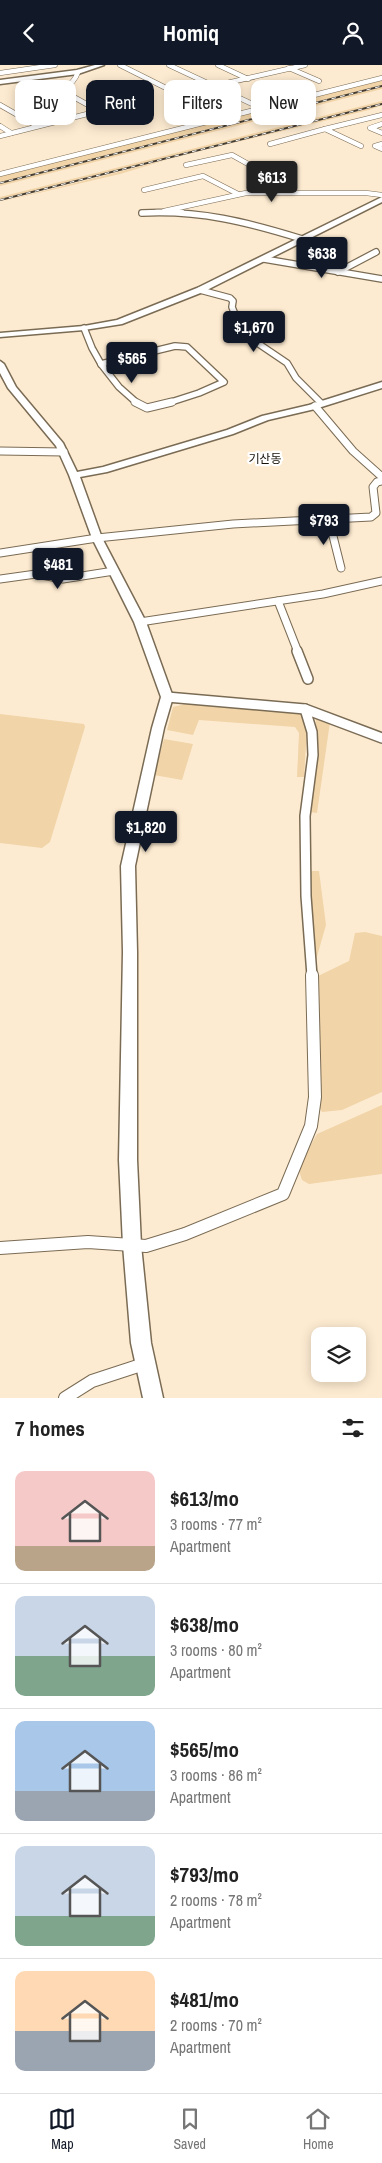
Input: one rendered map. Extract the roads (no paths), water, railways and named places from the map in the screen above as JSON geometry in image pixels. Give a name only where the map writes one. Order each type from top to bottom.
[{"type":"street","points":[[0,73],[55,65]]},
{"type":"street","points":[[0,82],[78,72],[100,65]]},
{"type":"street","points":[[120,65],[164,87]]},
{"type":"street","points":[[169,65],[201,80]]},
{"type":"street","points":[[218,65],[248,79]]},
{"type":"street","points":[[281,65],[319,81]]},
{"type":"street","points":[[241,80],[305,65]]},
{"type":"street","points":[[75,80],[78,72]]},
{"type":"street","points":[[316,95],[382,78]]},
{"type":"street","points":[[76,98],[99,111],[76,117]]},
{"type":"street","points":[[0,105],[37,126]]},
{"type":"street","points":[[0,174],[251,111]]},
{"type":"street","points":[[270,144],[382,115]]},
{"type":"street","points":[[382,124],[370,128],[382,133]]},
{"type":"street","points":[[0,125],[11,133]]},
{"type":"street","points":[[0,136],[41,125]]},
{"type":"street","points":[[325,129],[361,146]]},
{"type":"street","points":[[382,144],[375,146],[382,149]]},
{"type":"street","points":[[186,165],[232,155],[259,170],[254,178],[280,193]]},
{"type":"street","points":[[144,190],[203,176],[238,194]]},
{"type":"street","points":[[142,213],[164,211],[238,194],[366,193],[382,197]]},
{"type":"street","points":[[1,336],[84,328],[119,321],[200,290],[264,259],[382,197]]},
{"type":"street","points":[[164,211],[222,216],[302,239]]},
{"type":"street","points":[[338,272],[376,252]]},
{"type":"street","points":[[264,259],[382,279]]},
{"type":"street","points":[[200,290],[230,297],[233,301],[232,307],[234,312],[256,342],[287,363],[296,379],[318,404],[353,451],[382,477]]},
{"type":"street","points":[[84,328],[84,335],[100,364],[127,395],[139,405],[147,408],[211,389],[224,382],[187,347],[174,346],[100,364]]},
{"type":"street","points":[[0,364],[12,388],[64,452],[97,538],[140,622],[167,697],[158,728],[128,866],[130,962],[128,1160],[132,1245],[144,1364],[153,1398]]},
{"type":"street","points":[[74,475],[104,470],[230,432],[275,415],[382,385]]},
{"type":"street","points":[[0,451],[64,452]]},
{"type":"street","points":[[0,553],[97,538],[233,524],[371,517],[376,513],[373,487],[377,482],[382,481]]},
{"type":"street","points":[[329,519],[341,568]]},
{"type":"street","points":[[0,579],[36,574],[63,579],[114,571]]},
{"type":"street","points":[[140,622],[278,601],[382,581]]},
{"type":"street","points":[[278,601],[308,679]]},
{"type":"street","points":[[167,697],[305,709],[382,738]]},
{"type":"street","points":[[0,1248],[88,1242],[146,1246],[186,1234],[283,1194],[310,1126],[314,1088],[312,952],[306,896],[305,816],[313,755],[312,732],[305,709]]},
{"type":"street","points":[[65,1398],[77,1387],[144,1364]]},
{"type":"railway","points":[[0,183],[382,86]]},
{"type":"railway","points":[[0,200],[382,104]]},
{"type":"district","name":"기산동","points":[[265,459]]}]
